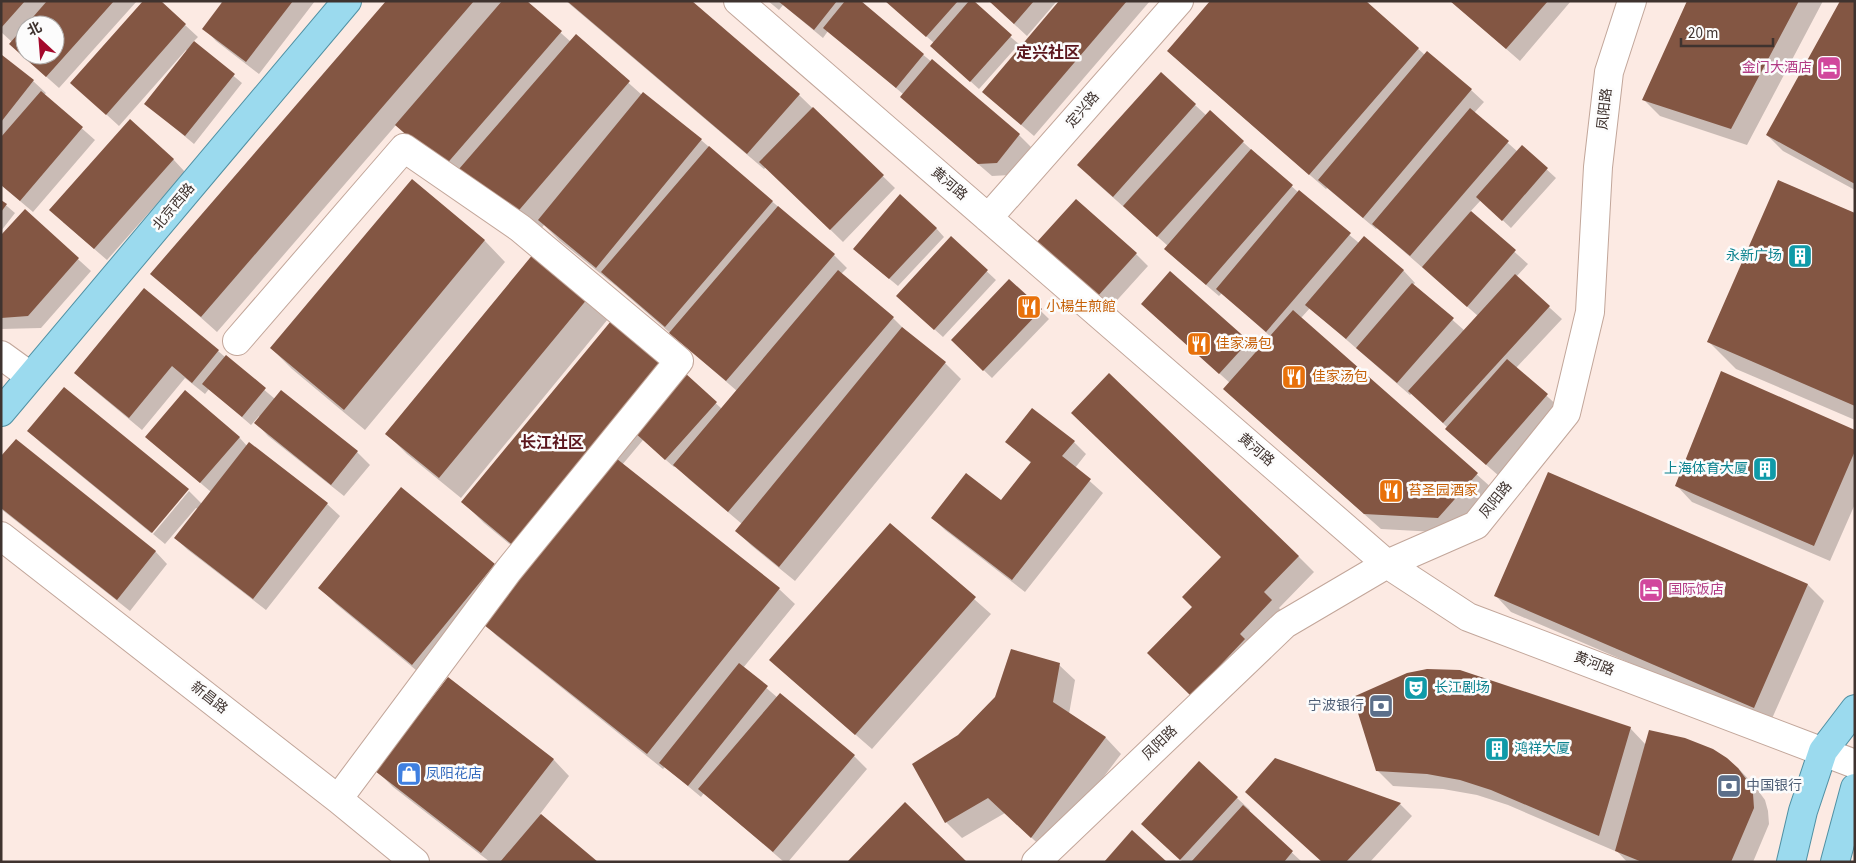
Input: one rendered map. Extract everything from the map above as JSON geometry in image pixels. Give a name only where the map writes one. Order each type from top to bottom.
[{"type":"main road","name":"北京西路","points":[[1,412],[347,1]]},
{"type":"main road","points":[[1791,862],[1803,811],[1823,751],[1855,709]]},
{"type":"main road","points":[[1834,862],[1855,788]]},
{"type":"street","name":"黄河路","points":[[738,1],[1387,564],[1468,616],[1855,764]]},
{"type":"street","name":"定兴路","points":[[988,218],[1179,1]]},
{"type":"street","name":"凤阳路","points":[[1036,862],[1285,624],[1387,564],[1476,525],[1566,413],[1590,312],[1598,167],[1609,72],[1632,1]]},
{"type":"street","points":[[237,341],[404,148],[520,228],[678,361],[508,572],[353,808]]},
{"type":"street","points":[[1,355],[30,376]]},
{"type":"street","name":"新昌路","points":[[1,536],[353,808],[415,862]]},
{"type":"building","points":[[1,1],[25,1],[1,28]]},
{"type":"building","points":[[47,1],[114,1],[65,56],[65,15],[35,15]]},
{"type":"building","points":[[143,1],[161,1],[186,24],[106,115],[70,83]]},
{"type":"building","points":[[223,1],[293,1],[246,62],[202,29]]},
{"type":"building","points":[[386,1],[474,1],[201,317],[150,274]]},
{"type":"building","points":[[502,1],[527,1],[562,31],[444,167],[395,125]]},
{"type":"building","points":[[567,1],[692,1],[800,94],[747,154]]},
{"type":"building","points":[[778,1],[837,1],[814,30]]},
{"type":"building","points":[[845,1],[861,1],[924,54],[896,88],[823,28]]},
{"type":"building","points":[[885,1],[958,1],[926,37]]},
{"type":"building","points":[[969,1],[974,1],[1012,35],[970,82],[930,46]]},
{"type":"building","points":[[989,1],[1034,1],[1014,24]]},
{"type":"building","points":[[1059,1],[1127,1],[1021,125],[982,92]]},
{"type":"building","points":[[1210,1],[1366,1],[1419,48],[1309,175],[1167,51]]},
{"type":"building","points":[[1450,1],[1548,1],[1506,49]]},
{"type":"building","points":[[1687,1],[1799,1],[1731,129],[1642,100]]},
{"type":"building","name":"金门大酒店","points":[[1840,1],[1855,1],[1855,184],[1766,135]]},
{"type":"building","points":[[576,34],[630,81],[514,216],[459,169]]},
{"type":"building","points":[[15,37],[15,49],[9,44]]},
{"type":"building","points":[[194,41],[235,74],[185,136],[144,104]]},
{"type":"building","points":[[1427,51],[1472,89],[1363,218],[1318,180]]},
{"type":"building","points":[[1,56],[34,80],[1,122]]},
{"type":"building","points":[[932,59],[1020,134],[997,163],[978,164],[900,97]]},
{"type":"building","points":[[33,65],[57,65],[46,77]]},
{"type":"building","points":[[1161,72],[1196,104],[1113,197],[1077,165]]},
{"type":"building","points":[[41,91],[83,127],[20,201],[1,185],[1,137]]},
{"type":"building","points":[[643,92],[702,139],[596,268],[538,220]]},
{"type":"building","points":[[813,107],[884,175],[830,230],[759,162]]},
{"type":"building","points":[[1470,108],[1509,141],[1410,256],[1372,224]]},
{"type":"building","points":[[1210,110],[1244,141],[1157,237],[1123,206]]},
{"type":"building","points":[[130,119],[174,159],[94,249],[49,210]]},
{"type":"building","points":[[1522,145],[1548,168],[1502,221],[1476,197]]},
{"type":"building","points":[[709,146],[773,201],[665,327],[601,272]]},
{"type":"building","points":[[1251,149],[1293,185],[1206,285],[1164,249]]},
{"type":"building","points":[[412,179],[485,240],[344,410],[270,348]]},
{"type":"building","name":"永新广场","points":[[1778,180],[1855,213],[1855,406],[1707,342]]},
{"type":"building","points":[[1299,190],[1351,233],[1266,332],[1216,289]]},
{"type":"building","points":[[900,194],[937,228],[889,279],[853,249]]},
{"type":"building","points":[[1076,199],[1137,253],[1097,297],[1036,243]]},
{"type":"building","points":[[1,200],[7,204],[1,212]]},
{"type":"building","points":[[778,206],[835,254],[726,381],[669,333]]},
{"type":"building","points":[[25,209],[79,258],[28,316],[1,318],[1,235]]},
{"type":"building","points":[[1471,211],[1516,250],[1467,307],[1422,267]]},
{"type":"building","points":[[951,236],[988,270],[934,330],[896,296]]},
{"type":"building","points":[[1364,236],[1404,270],[1346,339],[1305,305]]},
{"type":"building","points":[[534,253],[588,298],[439,478],[385,434]]},
{"type":"building","points":[[838,270],[894,317],[728,512],[673,465]]},
{"type":"building","points":[[1170,271],[1249,341],[1219,374],[1141,304]]},
{"type":"building","points":[[1515,274],[1550,306],[1443,423],[1408,391]]},
{"type":"building","points":[[1009,279],[1042,309],[983,371],[951,340]]},
{"type":"building","points":[[1412,283],[1454,318],[1397,383],[1356,348]]},
{"type":"building","points":[[144,288],[219,350],[192,383],[172,366],[129,418],[74,373]]},
{"type":"building","points":[[1293,310],[1478,473],[1438,518],[1364,514],[1223,389]]},
{"type":"building","points":[[611,321],[666,366],[516,548],[461,502]]},
{"type":"building","points":[[902,327],[946,362],[779,567],[735,531]]},
{"type":"building","points":[[226,355],[266,388],[242,417],[202,384]]},
{"type":"building","points":[[1507,359],[1548,394],[1486,465],[1445,429]]},
{"type":"building","name":"上海体育大厦","points":[[1721,371],[1855,430],[1855,451],[1814,546],[1675,486]]},
{"type":"building","points":[[685,373],[717,402],[665,460],[633,431]]},
{"type":"building","points":[[1109,373],[1299,556],[1264,592],[1272,600],[1240,634],[1245,639],[1191,696],[1147,653],[1192,607],[1182,597],[1221,557],[1071,413]]},
{"type":"building","points":[[64,387],[189,489],[152,533],[27,431]]},
{"type":"building","points":[[185,390],[240,437],[200,483],[145,437]]},
{"type":"building","points":[[281,390],[358,451],[331,485],[254,423]]},
{"type":"building","points":[[1032,408],[1075,441],[1062,456],[1091,479],[1012,580],[931,518],[966,473],[1001,500],[1031,462],[1005,442]]},
{"type":"building","points":[[16,439],[156,551],[117,600],[1,508],[1,456]]},
{"type":"building","points":[[249,442],[328,503],[253,599],[174,538]]},
{"type":"building","points":[[612,455],[780,588],[647,754],[479,621]]},
{"type":"building","name":"国际饭店","points":[[1548,472],[1808,584],[1754,708],[1494,596]]},
{"type":"building","points":[[401,487],[495,564],[412,665],[318,588]]},
{"type":"building","points":[[890,523],[976,597],[855,735],[769,660]]},
{"type":"building","points":[[1011,649],[1060,663],[1053,702],[1106,737],[1031,838],[988,798],[945,823],[912,764],[958,735],[995,697]]},
{"type":"building","points":[[739,663],[768,686],[688,786],[659,763]]},
{"type":"building","name":"鸿祥大厦","points":[[1427,669],[1460,670],[1631,727],[1599,836],[1491,790],[1460,780],[1427,774],[1376,771],[1353,697],[1407,673]]},
{"type":"building","points":[[448,677],[554,759],[481,853],[375,771]]},
{"type":"building","points":[[780,693],[855,755],[773,852],[698,789]]},
{"type":"building","points":[[1649,730],[1685,738],[1713,749],[1738,768],[1749,783],[1753,794],[1754,808],[1731,862],[1642,862],[1615,851]]},
{"type":"building","points":[[1275,758],[1401,803],[1346,862],[1322,862],[1245,792]]},
{"type":"building","points":[[1199,761],[1238,797],[1180,860],[1141,824]]},
{"type":"building","points":[[905,802],[967,862],[847,862]]},
{"type":"building","points":[[1243,805],[1293,851],[1284,862],[1191,862]]},
{"type":"building","points":[[541,814],[598,862],[500,862]]},
{"type":"building","points":[[1132,830],[1167,862],[1104,862]]},
{"type":"place","name":"金门大酒店","points":[[1829,68]]},
{"type":"place","name":"永新广场","points":[[1800,256]]},
{"type":"place","name":"小楊生煎館","points":[[1029,307]]},
{"type":"place","name":"佳家湯包","points":[[1199,344]]},
{"type":"place","name":"佳家汤包","points":[[1294,377]]},
{"type":"place","name":"上海体育大厦","points":[[1765,469]]},
{"type":"place","name":"苔圣园酒家","points":[[1391,491]]},
{"type":"place","name":"国际饭店","points":[[1651,590]]},
{"type":"place","name":"长江剧场","points":[[1416,688]]},
{"type":"place","name":"宁波银行","points":[[1381,706]]},
{"type":"place","name":"鸿祥大厦","points":[[1497,749]]},
{"type":"place","name":"凤阳花店","points":[[409,774]]},
{"type":"place","name":"中国银行","points":[[1729,786]]},
{"type":"district","name":"定兴社区","points":[[1048,53]]},
{"type":"district","name":"长江社区","points":[[552,443]]}]
